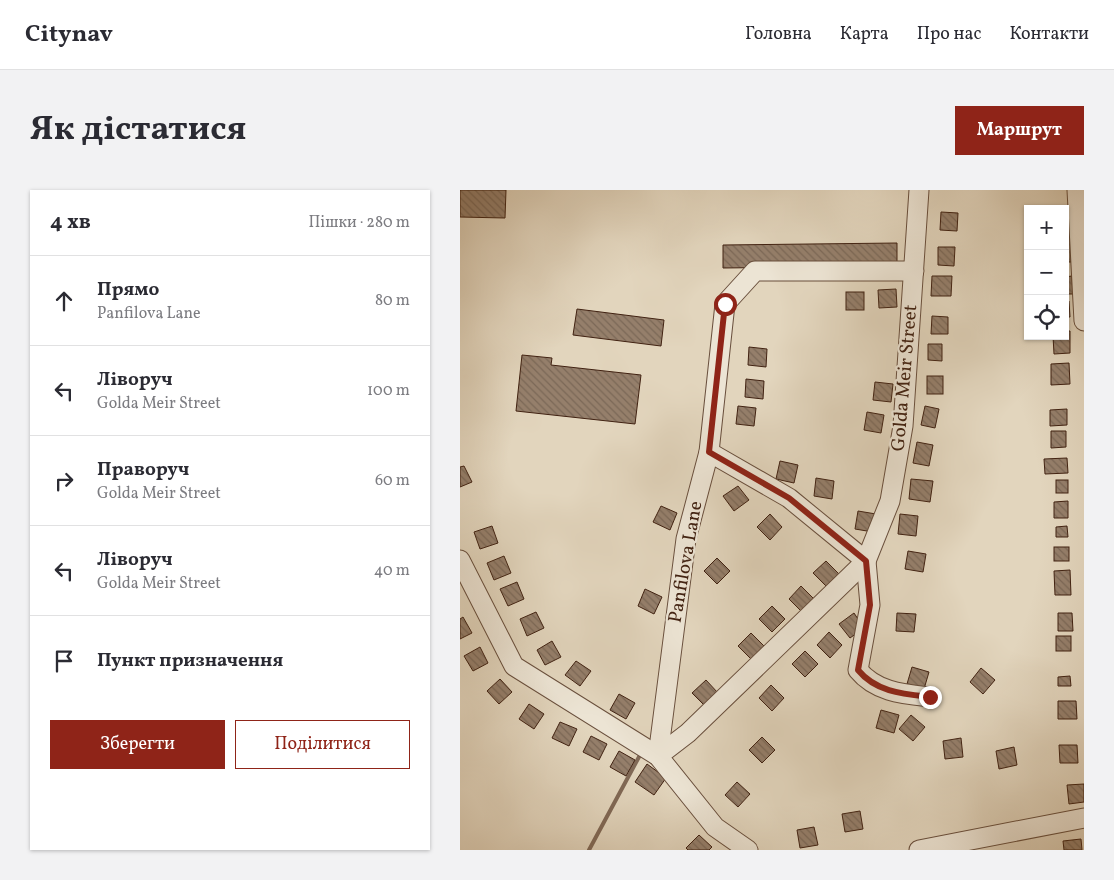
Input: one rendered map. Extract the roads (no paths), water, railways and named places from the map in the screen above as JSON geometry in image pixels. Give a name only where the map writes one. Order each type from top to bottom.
[{"type":"street","name":"Golda Meir Street","points":[[658,756],[688,733],[866,561],[890,501],[903,426],[919,190]]},
{"type":"street","points":[[1077,190],[1084,321]]},
{"type":"street","name":"Panfilova Lane","points":[[658,756],[686,539],[709,452],[725,304],[755,271],[914,271]]},
{"type":"street","points":[[709,452],[789,498],[866,561]]},
{"type":"street","points":[[460,560],[514,666],[658,756],[715,826],[748,850]]},
{"type":"street","name":"Golda Meir Street","points":[[866,561],[870,605],[858,670],[868,681],[897,693],[930,697]]},
{"type":"street","points":[[919,850],[989,844],[1084,818]]},
{"type":"waterway","points":[[589,850],[640,755]]}]
